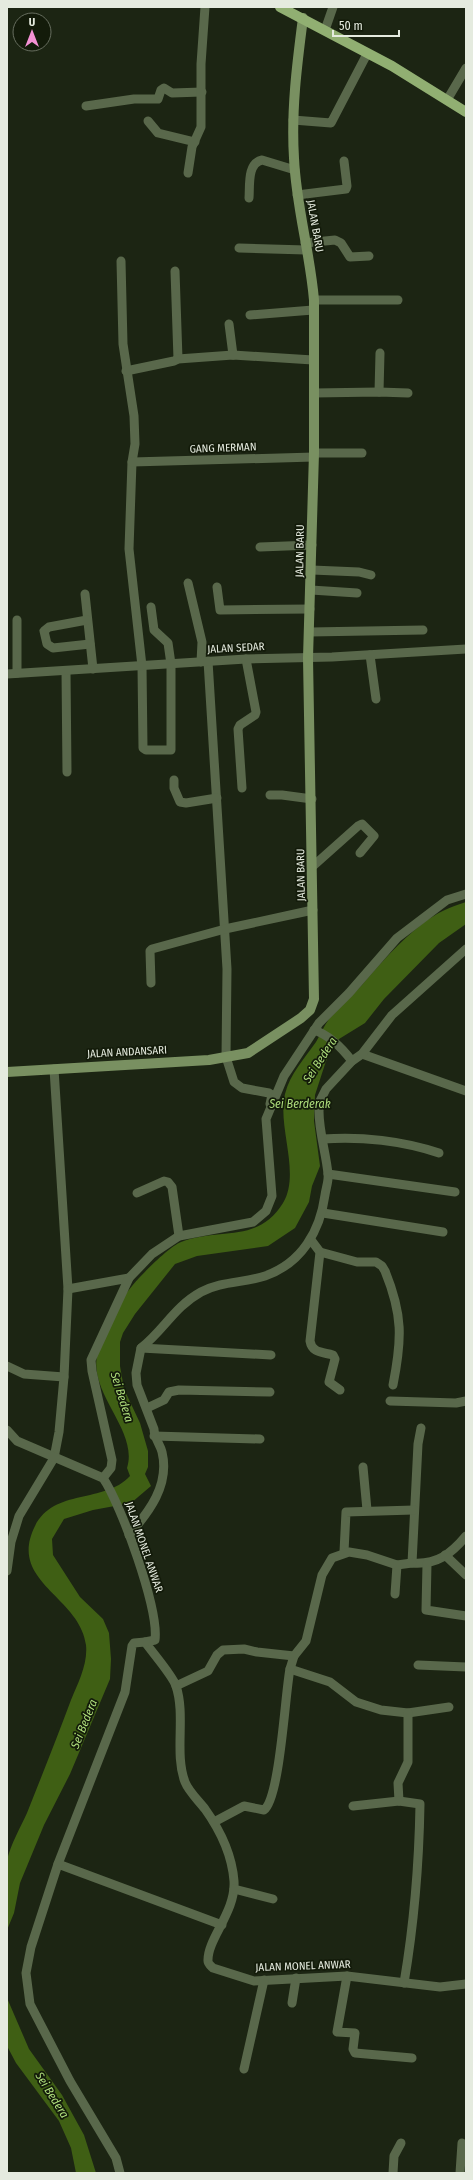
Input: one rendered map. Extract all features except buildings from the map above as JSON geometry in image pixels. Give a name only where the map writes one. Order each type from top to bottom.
[{"type":"main road","points":[[280,7],[392,66],[466,112]]},
{"type":"street","points":[[188,173],[192,147],[201,127],[201,64],[205,7]]},
{"type":"street","points":[[325,30],[333,7]]},
{"type":"street","name":"JALAN BARU","points":[[248,1053],[301,1018],[310,1010],[314,999],[312,800],[308,658],[312,570],[314,455],[314,305],[312,279],[297,196],[293,120],[297,59],[303,18]]},
{"type":"street","points":[[293,120],[331,123],[367,54]]},
{"type":"street","points":[[446,100],[466,68]]},
{"type":"street","points":[[86,106],[134,99],[158,99],[161,90],[164,88],[172,93],[202,92]]},
{"type":"street","points":[[148,121],[158,133],[195,142]]},
{"type":"street","points":[[249,198],[252,167],[258,161],[262,160],[295,170]]},
{"type":"street","points":[[297,196],[346,189],[347,186],[344,161]]},
{"type":"street","points":[[240,248],[306,247],[335,240],[341,243],[350,257],[369,256]]},
{"type":"street","points":[[121,261],[126,371],[134,416],[135,444],[132,462],[129,549],[142,666],[143,748],[146,750],[171,750],[171,664],[168,643],[154,630],[151,607]]},
{"type":"street","points":[[175,271],[178,359]]},
{"type":"street","points":[[250,315],[314,305],[398,300]]},
{"type":"street","points":[[229,324],[233,355]]},
{"type":"street","points":[[379,392],[380,352]]},
{"type":"street","points":[[126,371],[178,359],[233,355],[313,360]]},
{"type":"street","points":[[314,393],[408,393]]},
{"type":"street","name":"GANG MERMAN","points":[[132,462],[362,453]]},
{"type":"street","points":[[260,547],[312,545]]},
{"type":"street","points":[[312,570],[359,572],[371,575]]},
{"type":"street","points":[[7,1430],[11,1432],[17,1441],[103,1478],[111,1468],[112,1460],[92,1371],[91,1360],[129,1278],[152,1254],[179,1236],[253,1222],[266,1211],[272,1196],[266,1124],[272,1095],[266,1091],[236,1085],[230,1077],[226,1058],[227,969],[218,798],[202,642],[188,583]]},
{"type":"street","points":[[217,587],[220,610],[310,609]]},
{"type":"street","points":[[311,590],[358,593]]},
{"type":"street","points":[[85,594],[93,669]]},
{"type":"street","points":[[17,620],[17,673]]},
{"type":"street","points":[[87,620],[49,627],[44,631],[44,634],[47,644],[53,648],[90,644]]},
{"type":"street","points":[[310,632],[423,630]]},
{"type":"street","name":"JALAN SEDAR","points":[[7,674],[246,659],[370,656],[466,649]]},
{"type":"street","points":[[370,656],[376,699]]},
{"type":"street","points":[[242,788],[238,729],[240,725],[255,715],[256,712],[246,659]]},
{"type":"street","points":[[66,671],[67,772]]},
{"type":"street","points":[[174,780],[174,788],[180,802],[186,803],[218,798]]},
{"type":"street","points":[[270,795],[282,795],[312,800]]},
{"type":"street","points":[[312,867],[362,824],[374,836],[360,853]]},
{"type":"street","points":[[268,1113],[284,1076],[317,1031],[397,938],[447,900],[466,894]]},
{"type":"street","points":[[151,983],[150,951],[152,949],[225,930],[313,910]]},
{"type":"street","points":[[129,1535],[144,1518],[162,1487],[164,1470],[162,1451],[154,1436],[154,1429],[147,1408],[137,1385],[136,1373],[141,1348],[152,1339],[173,1312],[192,1297],[213,1286],[265,1276],[281,1269],[293,1261],[311,1240],[322,1213],[328,1174],[325,1164],[323,1139],[319,1122],[320,1101],[326,1089],[352,1060],[362,1054],[392,1015],[466,949]]},
{"type":"street","points":[[317,1031],[342,1048],[352,1060]]},
{"type":"street","name":"JALAN ANDANSARI","points":[[7,1072],[226,1058],[248,1053]]},
{"type":"street","points":[[362,1054],[466,1091]]},
{"type":"street","points":[[7,1571],[11,1542],[19,1516],[54,1458],[59,1432],[64,1377],[68,1289],[54,1069]]},
{"type":"street","points":[[323,1139],[353,1138],[416,1147],[439,1153]]},
{"type":"street","points":[[328,1174],[455,1192]]},
{"type":"street","points":[[137,1193],[164,1181],[168,1182],[172,1187],[179,1236]]},
{"type":"street","points":[[322,1213],[443,1232]]},
{"type":"street","points":[[311,1240],[320,1252],[358,1262],[376,1262],[386,1271],[399,1314],[401,1329],[393,1385]]},
{"type":"street","points":[[320,1252],[310,1341],[313,1350],[333,1355],[335,1359],[329,1382],[340,1390]]},
{"type":"street","points":[[68,1289],[129,1278]]},
{"type":"street","points":[[141,1348],[271,1355]]},
{"type":"street","points":[[7,1366],[24,1374],[64,1377]]},
{"type":"street","points":[[147,1408],[164,1400],[170,1392],[179,1390],[270,1392]]},
{"type":"street","points":[[390,1401],[456,1403],[466,1401]]},
{"type":"street","points":[[412,1563],[414,1510],[421,1428]]},
{"type":"street","points":[[154,1436],[260,1439]]},
{"type":"street","points":[[363,1467],[367,1510]]},
{"type":"street","name":"JALAN MONEL ANWAR","points":[[103,1478],[110,1488],[129,1535],[148,1590],[156,1630],[155,1640],[145,1642]]},
{"type":"street","points":[[344,1552],[346,1512],[367,1510],[414,1510]]},
{"type":"street","points":[[214,1822],[244,1806],[264,1810],[268,1807],[277,1771],[290,1670],[294,1656],[303,1647],[306,1641],[313,1604],[325,1566],[332,1558],[344,1552],[367,1555],[397,1565],[412,1563],[427,1564],[445,1555],[466,1536]]},
{"type":"street","points":[[445,1555],[466,1575]]},
{"type":"street","points":[[427,1564],[426,1610],[466,1616]]},
{"type":"street","points":[[395,1594],[397,1565]]},
{"type":"street","points":[[120,2173],[116,2158],[70,2081],[27,1996],[26,1973],[28,1959],[58,1864],[125,1692],[132,1646],[134,1643],[145,1642],[176,1686],[208,1671],[223,1650],[244,1649],[294,1656]]},
{"type":"street","points":[[418,1665],[466,1668]]},
{"type":"street","points":[[290,1670],[330,1682],[356,1702],[381,1710],[408,1713],[449,1707]]},
{"type":"street","name":"JALAN MONEL ANWAR","points":[[176,1686],[182,1771],[186,1783],[223,1837],[231,1863],[234,1889],[230,1910],[212,1946],[208,1961],[209,1965],[248,1979],[264,1980],[348,1976],[440,1987],[466,1984]]},
{"type":"street","points":[[399,1801],[398,1783],[408,1762],[408,1713]]},
{"type":"street","points":[[353,1806],[399,1801],[420,1804],[419,1852],[411,1943],[404,1983]]},
{"type":"street","points":[[58,1864],[222,1925]]},
{"type":"street","points":[[234,1889],[273,1899]]},
{"type":"street","points":[[348,1976],[337,2032],[355,2033],[353,2049],[355,2053],[412,2058]]},
{"type":"street","points":[[292,2002],[296,1978]]},
{"type":"street","points":[[244,2069],[264,1980]]},
{"type":"street","points":[[393,2173],[394,2156],[402,2143]]},
{"type":"street","points":[[460,2173],[462,2143]]},
{"type":"water","name":"Sei Berderak","points":[[466,902],[466,924],[439,943],[384,999],[365,1023],[339,1039],[326,1061],[315,1095],[314,1121],[320,1166],[312,1186],[309,1202],[295,1228],[268,1246],[197,1256],[175,1264],[135,1314],[123,1333],[120,1342],[120,1366],[124,1389],[140,1423],[148,1451],[148,1467],[145,1474],[151,1486],[131,1503],[93,1510],[64,1519],[52,1539],[53,1555],[80,1597],[103,1619],[109,1633],[111,1659],[110,1679],[70,1774],[44,1825],[20,1883],[14,1913],[7,1930],[7,1860],[79,1680],[84,1666],[86,1652],[86,1645],[81,1628],[72,1614],[37,1575],[30,1561],[29,1545],[35,1526],[43,1514],[54,1506],[107,1490],[119,1485],[130,1476],[127,1468],[129,1454],[126,1439],[99,1382],[96,1367],[98,1352],[106,1332],[128,1291],[150,1266],[175,1245],[209,1235],[250,1229],[262,1224],[273,1216],[283,1203],[288,1191],[290,1178],[283,1107],[287,1087],[294,1073],[316,1042],[329,1019],[398,946],[422,924],[449,908]]},
{"type":"water","name":"Sei Bedera","points":[[7,1998],[29,2049],[62,2095],[84,2135],[96,2173],[76,2173],[71,2148],[59,2121],[16,2063],[7,2046]]}]
